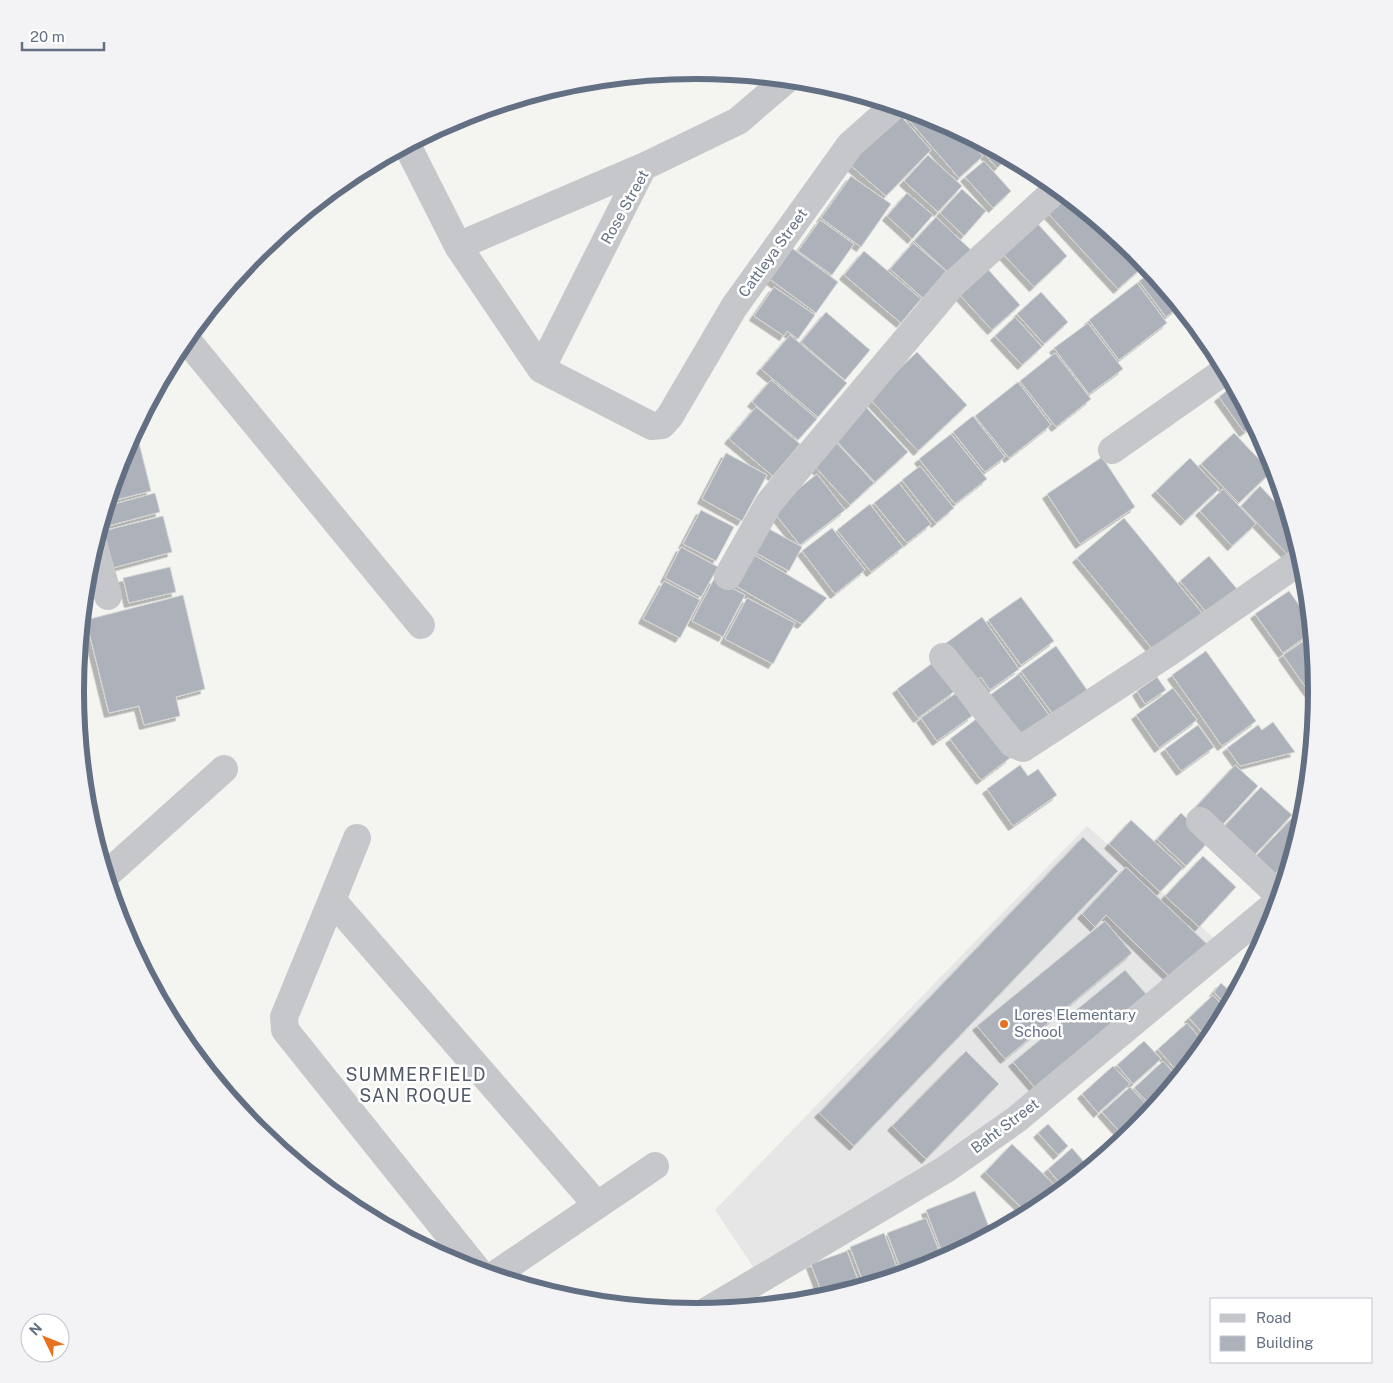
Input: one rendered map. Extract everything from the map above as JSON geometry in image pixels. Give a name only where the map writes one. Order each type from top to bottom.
[{"type":"street","name":"Rose Street","points":[[541,369],[643,167],[738,121],[780,85]]},
{"type":"street","name":"Cattleya Street","points":[[541,369],[652,426],[662,425],[670,416],[734,307],[850,145],[889,110]]},
{"type":"street","points":[[410,150],[458,246],[541,369]]},
{"type":"street","points":[[458,246],[643,167]]},
{"type":"street","points":[[728,576],[769,503],[952,286],[1053,193]]},
{"type":"street","points":[[191,345],[421,624]]},
{"type":"street","points":[[1112,450],[1220,374]]},
{"type":"street","points":[[98,562],[108,596]]},
{"type":"street","points":[[943,658],[1014,744],[1023,748],[1171,651],[1295,564]]},
{"type":"street","points":[[111,871],[224,769]]},
{"type":"street","points":[[1200,821],[1275,893]]},
{"type":"street","points":[[357,838],[284,1017],[285,1030],[470,1261]]},
{"type":"street","points":[[332,900],[597,1205]]},
{"type":"street","name":"Baht Street","points":[[719,1303],[946,1169],[1017,1119],[1269,909]]},
{"type":"street","points":[[499,1272],[655,1166]]},
{"type":"shaded area","name":"Lores Elementary School","points":[[1087,826],[1215,939],[1009,1110],[938,1161],[754,1268],[715,1210]]},
{"type":"building","points":[[901,116],[931,150],[886,196],[848,163]]},
{"type":"building","points":[[910,117],[931,125],[968,142],[983,156],[959,178],[908,119]]},
{"type":"building","points":[[980,148],[1004,161],[997,168]]},
{"type":"building","points":[[928,155],[962,186],[938,212],[904,181]]},
{"type":"building","points":[[984,161],[1011,191],[993,208],[965,177]]},
{"type":"building","points":[[851,176],[891,204],[861,247],[821,218]]},
{"type":"building","points":[[962,189],[986,211],[964,236],[940,213]]},
{"type":"building","points":[[907,193],[933,215],[912,239],[887,216]]},
{"type":"building","points":[[1057,196],[1101,231],[1140,269],[1118,289],[1044,209]]},
{"type":"building","points":[[936,217],[973,252],[951,275],[914,241]]},
{"type":"building","points":[[820,220],[854,244],[832,275],[798,251]]},
{"type":"building","points":[[1037,223],[1067,256],[1034,287],[1003,254]]},
{"type":"building","points":[[913,243],[946,271],[923,298],[890,269]]},
{"type":"building","points":[[789,246],[838,282],[816,313],[767,277]]},
{"type":"building","points":[[864,251],[921,299],[901,323],[844,275]]},
{"type":"building","points":[[985,266],[1020,305],[992,330],[957,292]]},
{"type":"building","points":[[1147,276],[1176,309],[1166,317],[1139,281]]},
{"type":"building","points":[[1137,283],[1167,323],[1119,360],[1089,320]]},
{"type":"building","points":[[774,287],[815,315],[798,339],[787,331],[784,336],[754,316]]},
{"type":"building","points":[[1041,292],[1068,322],[1044,344],[1017,314]]},
{"type":"building","points":[[826,312],[870,350],[845,380],[801,342]]},
{"type":"building","points":[[1015,317],[1042,347],[1022,365],[995,336]]},
{"type":"building","points":[[1088,323],[1123,369],[1089,394],[1054,348]]},
{"type":"building","points":[[790,335],[847,383],[818,417],[761,369]]},
{"type":"building","points":[[917,352],[967,405],[918,451],[869,398]]},
{"type":"building","points":[[1055,353],[1091,399],[1056,427],[1020,381]]},
{"type":"building","points":[[771,380],[817,419],[798,440],[752,402]]},
{"type":"building","points":[[1018,382],[1051,425],[1009,458],[975,416]]},
{"type":"building","points":[[1229,389],[1250,428],[1244,432],[1219,397]]},
{"type":"building","points":[[864,405],[908,452],[875,482],[831,435]]},
{"type":"building","points":[[756,407],[800,444],[773,476],[729,439]]},
{"type":"building","points":[[973,416],[1005,457],[985,472],[953,432]]},
{"type":"building","points":[[1234,433],[1267,468],[1269,474],[1239,503],[1201,464]]},
{"type":"building","points":[[951,434],[987,479],[955,504],[919,459]]},
{"type":"building","points":[[833,439],[874,483],[850,505],[809,460]]},
{"type":"building","points":[[139,443],[151,491],[114,500],[130,457],[136,444]]},
{"type":"building","points":[[726,453],[767,475],[742,521],[702,499]]},
{"type":"building","points":[[1102,457],[1135,507],[1080,544],[1047,494]]},
{"type":"building","points":[[1190,458],[1219,489],[1185,521],[1156,491]]},
{"type":"building","points":[[920,466],[954,508],[936,523],[902,480]]},
{"type":"building","points":[[817,474],[845,510],[800,545],[772,510]]},
{"type":"building","points":[[899,483],[931,524],[907,543],[874,503]]},
{"type":"building","points":[[1260,486],[1281,508],[1292,550],[1287,554],[1241,506]]},
{"type":"building","points":[[1223,489],[1256,524],[1232,546],[1200,511]]},
{"type":"building","points":[[155,493],[160,512],[108,526],[113,504]]},
{"type":"building","points":[[870,504],[903,547],[871,572],[837,530]]},
{"type":"building","points":[[701,510],[734,527],[716,561],[683,544]]},
{"type":"building","points":[[163,516],[172,552],[109,569],[102,544],[106,530]]},
{"type":"building","points":[[1124,518],[1206,618],[1159,657],[1077,558]]},
{"type":"building","points":[[762,525],[802,547],[789,571],[749,549]]},
{"type":"building","points":[[832,528],[865,570],[835,594],[802,551]]},
{"type":"building","points":[[681,547],[718,567],[701,597],[665,578]]},
{"type":"building","points":[[754,555],[827,598],[802,624],[736,586]]},
{"type":"building","points":[[1209,556],[1243,596],[1214,621],[1180,581]]},
{"type":"building","points":[[170,567],[176,592],[129,603],[123,578]]},
{"type":"building","points":[[714,579],[745,595],[723,637],[692,621]]},
{"type":"building","points":[[664,581],[700,600],[680,638],[643,619]]},
{"type":"building","points":[[1289,591],[1304,612],[1306,636],[1283,653],[1255,614]]},
{"type":"building","points":[[183,595],[205,689],[176,697],[180,716],[144,725],[139,706],[109,713],[88,626],[88,619]]},
{"type":"building","points":[[1021,597],[1054,641],[1021,665],[988,620]]},
{"type":"building","points":[[747,598],[795,623],[773,664],[725,639]]},
{"type":"building","points":[[982,617],[1019,669],[990,690],[981,677],[970,685],[942,646]]},
{"type":"building","points":[[1307,639],[1309,692],[1283,655]]},
{"type":"building","points":[[1056,646],[1092,697],[1058,721],[1021,671]]},
{"type":"building","points":[[1206,651],[1256,721],[1222,746],[1172,675]]},
{"type":"building","points":[[934,662],[955,691],[918,718],[897,689]]},
{"type":"building","points":[[1019,674],[1054,722],[1022,747],[986,698]]},
{"type":"building","points":[[1157,677],[1166,690],[1145,704],[1137,691]]},
{"type":"building","points":[[1173,688],[1197,720],[1159,748],[1136,715]]},
{"type":"building","points":[[956,693],[972,716],[937,741],[921,718]]},
{"type":"building","points":[[979,717],[1010,758],[981,780],[950,739]]},
{"type":"building","points":[[1273,722],[1295,752],[1240,766],[1227,748],[1258,725],[1262,730]]},
{"type":"building","points":[[1198,725],[1214,747],[1181,771],[1165,749]]},
{"type":"building","points":[[1020,765],[1028,776],[1038,769],[1057,795],[1013,826],[987,789]]},
{"type":"building","points":[[1235,765],[1258,786],[1215,833],[1192,811]]},
{"type":"building","points":[[1261,787],[1292,815],[1248,862],[1217,834]]},
{"type":"building","points":[[1181,813],[1210,840],[1186,866],[1157,839]]},
{"type":"building","points":[[1293,817],[1295,819],[1284,864],[1274,875],[1255,857]]},
{"type":"building","points":[[1131,820],[1183,868],[1160,892],[1109,844]]},
{"type":"building","points":[[1083,837],[1118,871],[854,1146],[819,1113]]},
{"type":"building","points":[[1203,856],[1236,887],[1199,927],[1165,896]]},
{"type":"building","points":[[1283,866],[1279,882],[1273,877]]},
{"type":"building","points":[[1126,867],[1208,945],[1174,981],[1106,915],[1095,927],[1082,914]]},
{"type":"building","points":[[1105,921],[1132,953],[1005,1059],[977,1026]]},
{"type":"building","points":[[1125,970],[1154,1003],[1042,1096],[1013,1062]]},
{"type":"building","points":[[1239,975],[1232,989],[1229,986]]},
{"type":"building","points":[[1221,983],[1230,992],[1224,1003],[1214,992]]},
{"type":"building","points":[[1213,995],[1222,1006],[1204,1035],[1189,1018]]},
{"type":"building","points":[[1187,1023],[1201,1039],[1177,1072],[1158,1049]]},
{"type":"building","points":[[1144,1041],[1161,1059],[1133,1084],[1117,1065]]},
{"type":"building","points":[[966,1051],[999,1084],[926,1159],[892,1126]]},
{"type":"building","points":[[1163,1061],[1175,1075],[1149,1104],[1134,1088]]},
{"type":"building","points":[[1113,1066],[1130,1084],[1098,1113],[1082,1094]]},
{"type":"building","points":[[1130,1087],[1148,1106],[1121,1133],[1102,1112]]},
{"type":"building","points":[[1048,1124],[1068,1146],[1058,1155],[1038,1133]]},
{"type":"building","points":[[1012,1144],[1057,1187],[1023,1209],[985,1172]]},
{"type":"building","points":[[1072,1148],[1086,1164],[1061,1184],[1048,1169]]},
{"type":"building","points":[[975,1191],[990,1229],[942,1253],[926,1210]]},
{"type":"building","points":[[926,1218],[940,1254],[901,1269],[887,1233]]},
{"type":"building","points":[[884,1233],[898,1270],[863,1281],[850,1247]]},
{"type":"building","points":[[847,1251],[859,1282],[821,1291],[811,1264]]},
{"type":"place","name":"Lores Elementary School","points":[[1004,1024]]},
{"type":"district","name":"SUMMERFIELD SAN ROQUE","points":[[416,1085]]}]
